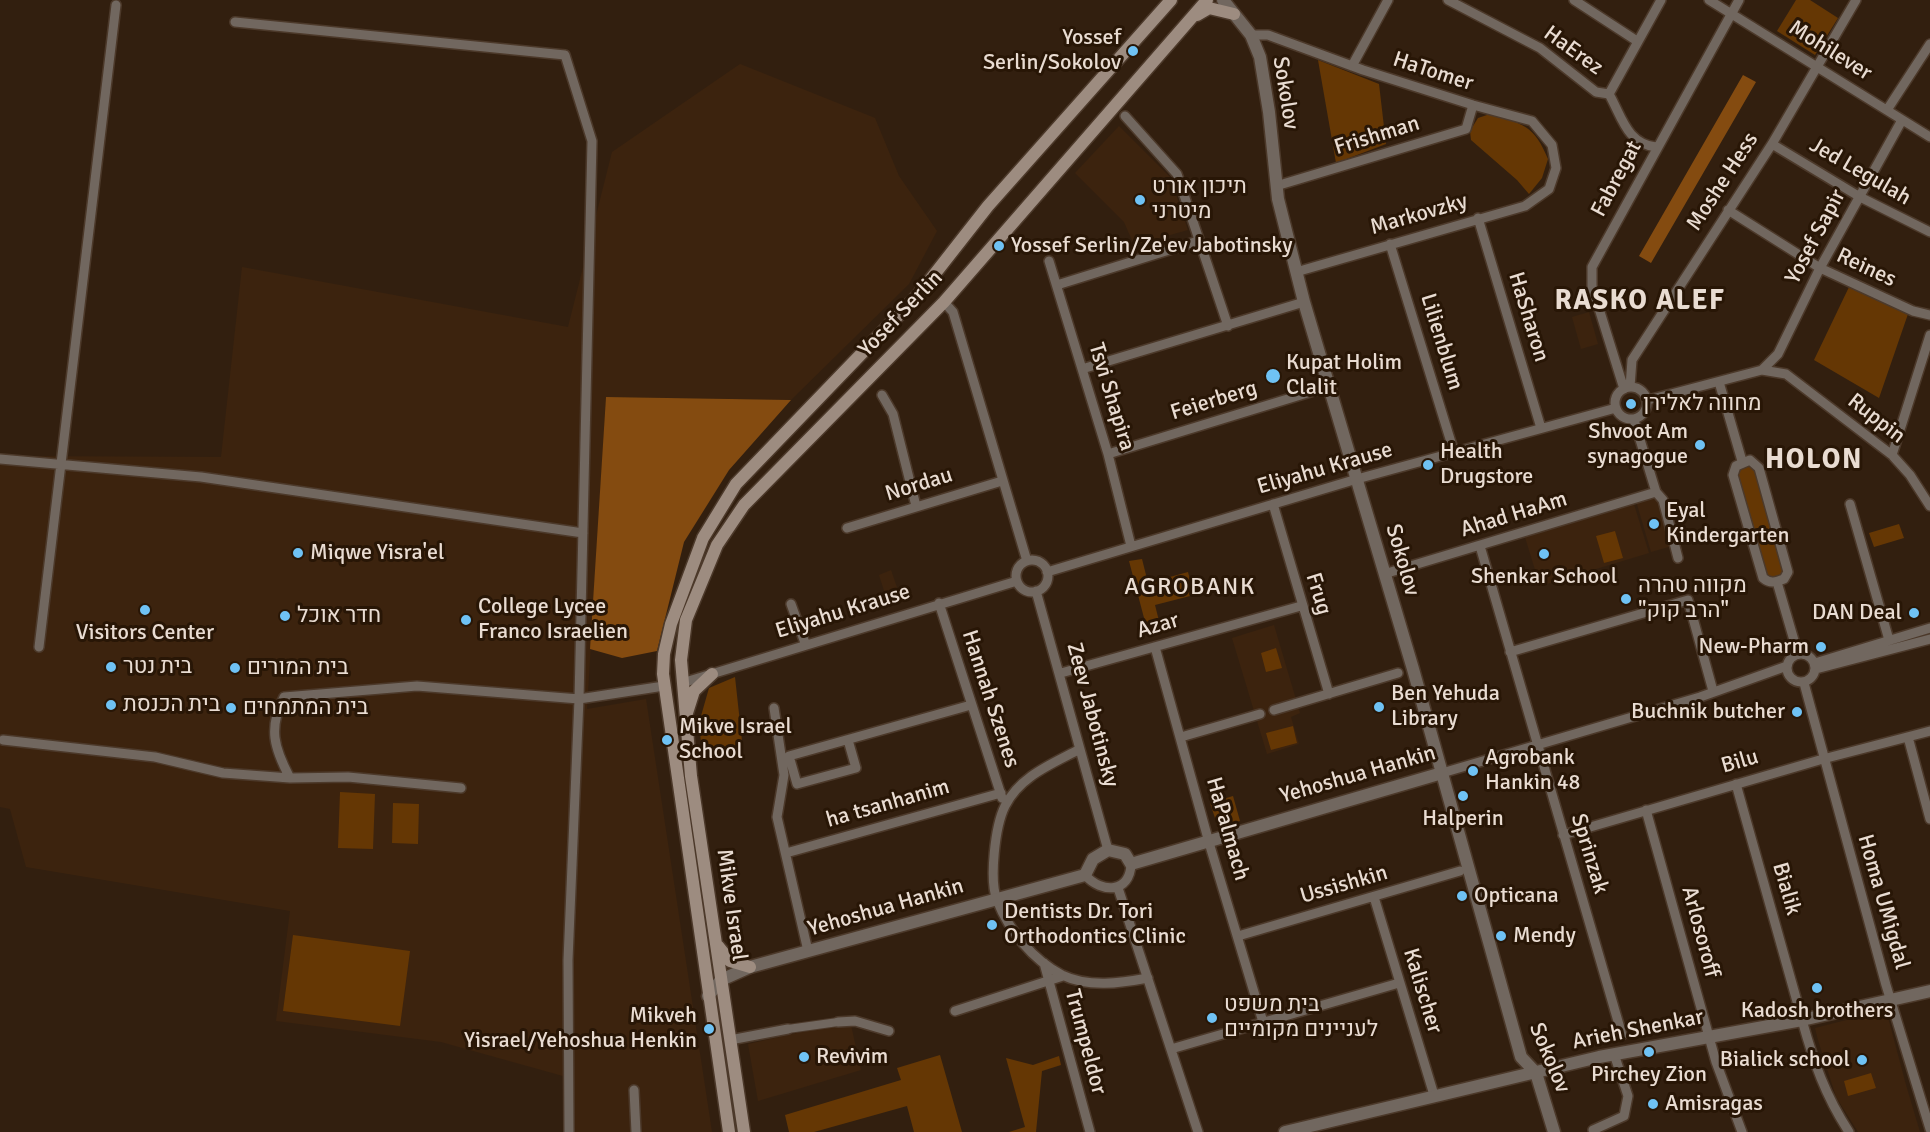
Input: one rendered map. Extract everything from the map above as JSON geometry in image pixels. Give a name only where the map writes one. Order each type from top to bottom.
[{"type":"main road","name":"Yosef Serlin","points":[[664,686],[664,654],[671,624],[703,538],[736,484],[919,294],[988,206],[1171,0]]},
{"type":"main road","name":"Yosef Serlin","points":[[682,683],[681,660],[686,620],[717,545],[744,505],[944,302],[1207,0]]},
{"type":"main road","points":[[1190,19],[1209,8],[1234,14],[1230,0]]},
{"type":"main road","points":[[919,294],[944,302]]},
{"type":"main road","points":[[685,720],[694,692],[712,674]]},
{"type":"main road","points":[[664,686],[682,683]]},
{"type":"main road","name":"Mikve Israel","points":[[682,683],[685,720],[744,1132]]},
{"type":"main road","name":"Mikve Israel","points":[[664,686],[729,1132]]},
{"type":"main road","points":[[716,943],[730,961],[750,967]]},
{"type":"street","name":"Sokolov","points":[[1223,0],[1251,35],[1260,57],[1269,112],[1276,186],[1304,302],[1442,773],[1521,1058],[1536,1073],[1554,1132]]},
{"type":"street","points":[[1352,66],[1388,0]]},
{"type":"street","name":"HaErez","points":[[1448,0],[1540,48],[1596,92],[1609,94],[1634,141],[1643,146],[1656,147]]},
{"type":"street","points":[[1574,0],[1637,41]]},
{"type":"street","points":[[1609,94],[1661,0]]},
{"type":"street","name":"Mohilever","points":[[1709,0],[1930,136]]},
{"type":"street","name":"Fabregat","points":[[1627,388],[1615,362],[1592,286],[1592,267],[1656,147],[1739,0]]},
{"type":"street","name":"Moshe Hess","points":[[1627,388],[1632,360],[1772,144],[1856,0]]},
{"type":"street","points":[[39,647],[63,464],[116,5]]},
{"type":"street","points":[[235,22],[565,55],[592,141],[579,699],[568,960],[569,1132]]},
{"type":"street","name":"HaTomer","points":[[1251,35],[1268,35],[1352,66],[1473,105],[1532,121],[1552,145],[1556,168],[1549,189]]},
{"type":"street","points":[[1887,110],[1930,44]]},
{"type":"street","name":"Frishman","points":[[1276,186],[1466,129],[1473,105]]},
{"type":"street","points":[[1125,117],[1178,174],[1198,241],[1228,326]]},
{"type":"street","name":"Yosef Sapir","points":[[1762,370],[1778,354],[1820,268],[1902,120]]},
{"type":"street","name":"Jed Legulah","points":[[1772,144],[1860,197],[1930,232]]},
{"type":"street","name":"Markovzky","points":[[1296,272],[1525,206],[1549,189]]},
{"type":"street","name":"Reines","points":[[1728,210],[1820,268],[1913,311],[1930,315]]},
{"type":"street","name":"HaSharon","points":[[1478,218],[1541,428]]},
{"type":"street","points":[[1057,285],[1198,241]]},
{"type":"street","name":"Lilienblum","points":[[1390,244],[1454,452]]},
{"type":"street","name":"Tsvi Shapira","points":[[1049,261],[1108,454],[1131,546]]},
{"type":"street","points":[[959,284],[953,299],[953,312],[1027,561]]},
{"type":"street","points":[[944,302],[953,312]]},
{"type":"street","points":[[1082,369],[1304,302]]},
{"type":"street","points":[[1892,455],[1930,335]]},
{"type":"street","points":[[1778,354],[1786,374]]},
{"type":"street","points":[[1615,362],[1624,366],[1632,360]]},
{"type":"street","points":[[1648,400],[1762,370]]},
{"type":"street","name":"Ruppin","points":[[1762,370],[1786,374],[1892,455],[1910,475],[1930,506]]},
{"type":"street","points":[[1719,382],[1742,461]]},
{"type":"street","name":"Feierberg","points":[[1108,454],[1330,386]]},
{"type":"street","points":[[1627,388],[1639,389],[1648,400],[1643,415],[1634,420],[1623,417],[1616,408],[1616,397],[1627,388]]},
{"type":"street","points":[[882,395],[893,414],[916,506]]},
{"type":"street","name":"Eliyahu Krause","points":[[1047,572],[1357,478],[1616,408]]},
{"type":"street","points":[[1634,420],[1656,492],[1663,500],[1677,558]]},
{"type":"street","points":[[0,459],[201,477],[583,532]]},
{"type":"street","points":[[1750,460],[1759,468],[1788,572],[1784,579],[1776,582],[1767,582],[1763,578],[1733,475],[1736,466],[1742,461],[1750,460]]},
{"type":"street","name":"Nordau","points":[[847,528],[1002,481]]},
{"type":"street","name":"Ahad HaAm","points":[[1384,574],[1656,492]]},
{"type":"street","name":"Frug","points":[[1272,504],[1329,694]]},
{"type":"street","points":[[1850,504],[1889,640]]},
{"type":"street","name":"Sprinzak","points":[[1480,546],[1622,1035]]},
{"type":"street","points":[[1027,561],[1037,561],[1047,572],[1047,582],[1036,591],[1022,589],[1017,581],[1017,571],[1027,561]]},
{"type":"street","name":"Eliyahu Krause","points":[[682,683],[1017,581]]},
{"type":"street","points":[[1776,582],[1798,654]]},
{"type":"street","name":"Zeev Jabotinsky","points":[[1036,591],[1061,673],[1108,850]]},
{"type":"street","points":[[1510,652],[1688,600],[1713,691]]},
{"type":"street","name":"Hannah Szenes","points":[[939,603],[1005,806]]},
{"type":"street","points":[[791,604],[805,644]]},
{"type":"street","name":"Azar","points":[[1061,673],[1301,606]]},
{"type":"street","points":[[1815,666],[1930,628]]},
{"type":"street","points":[[1815,666],[1930,639]]},
{"type":"street","name":"HaPalmach","points":[[1155,647],[1208,841],[1263,1022]]},
{"type":"street","points":[[1798,654],[1806,655],[1815,666],[1812,678],[1804,683],[1795,681],[1788,670],[1791,659],[1798,654]]},
{"type":"street","name":"Yehoshua Hankin","points":[[1131,864],[1788,670]]},
{"type":"street","name":"Yehoshua Hankin","points":[[1700,697],[1714,696],[1788,670]]},
{"type":"street","points":[[1274,710],[1398,673]]},
{"type":"street","name":"Homa UMigdal","points":[[1804,683],[1823,759],[1930,1130]]},
{"type":"street","points":[[290,778],[276,753],[274,716],[284,697],[417,686],[579,699],[664,686]]},
{"type":"street","points":[[848,740],[856,768],[797,784],[789,756],[971,705]]},
{"type":"street","points":[[774,708],[784,775],[777,817],[808,951]]},
{"type":"street","points":[[1181,736],[1260,714]]},
{"type":"street","name":"Bilu","points":[[1563,835],[1823,759],[1930,731]]},
{"type":"street","points":[[1908,737],[1930,817]]},
{"type":"street","points":[[3,740],[155,757],[222,773],[290,778],[348,777],[461,788]]},
{"type":"street","points":[[1080,749],[1032,774],[1005,806],[994,845],[996,899],[1018,938],[1044,963],[1063,976],[1104,984],[1148,978]]},
{"type":"street","name":"Bialik","points":[[1736,784],[1798,1005]]},
{"type":"street","name":"ha tsanhanim","points":[[786,853],[1001,793]]},
{"type":"street","name":"Arlosoroff","points":[[1646,810],[1709,1038],[1742,1132]]},
{"type":"street","points":[[1108,850],[1125,854],[1131,864],[1128,879],[1118,888],[1104,888],[1085,875],[1093,859],[1108,850]]},
{"type":"street","name":"Ussishkin","points":[[1238,936],[1460,871]]},
{"type":"street","name":"Yehoshua Hankin","points":[[708,996],[721,980],[750,967],[1085,875]]},
{"type":"street","points":[[1118,888],[1198,1132]]},
{"type":"street","name":"Kalischer","points":[[1374,897],[1434,1095]]},
{"type":"street","name":"Trumpeldor","points":[[1044,963],[1090,1132]]},
{"type":"street","points":[[955,1011],[1063,976]]},
{"type":"street","points":[[1171,1049],[1399,983]]},
{"type":"street","name":"Arieh Shenkar","points":[[1285,1132],[1614,1054],[1802,1020],[1930,992]]},
{"type":"street","points":[[1802,1020],[1815,1066],[1829,1102],[1849,1132]]},
{"type":"street","points":[[730,1040],[788,1029],[855,1021],[889,1031]]},
{"type":"street","points":[[1594,1132],[1593,1130],[1620,1119],[1628,1105],[1628,1096],[1614,1054]]},
{"type":"street","points":[[634,1089],[636,1132]]},
{"type":"shaded area","points":[[1796,0],[1810,0],[1838,18],[1815,55],[1777,31]]},
{"type":"shaded area","points":[[1318,60],[1379,84],[1386,144],[1336,163]]},
{"type":"shaded area","name":"Miqwe Yisra'el","points":[[740,64],[875,118],[899,176],[937,231],[909,284],[791,400],[606,397],[587,709],[646,699],[712,1132],[564,1132],[563,1076],[441,1042],[276,1021],[290,911],[26,867],[10,809],[0,807],[0,456],[221,457],[242,267],[568,327],[612,152]]},
{"type":"shaded area","points":[[1743,75],[1756,82],[1651,263],[1639,256]]},
{"type":"shaded area","points":[[1490,114],[1511,120],[1526,128],[1538,139],[1543,148],[1548,159],[1542,178],[1529,194],[1517,180],[1471,140],[1470,131],[1478,118]]},
{"type":"shaded area","name":"תיכון אורט מיטרני","points":[[1119,126],[1170,177],[1188,230],[1134,245],[1124,222],[1075,173]]},
{"type":"shaded area","points":[[1849,287],[1908,314],[1879,398],[1814,360]]},
{"type":"shaded area","points":[[1589,312],[1598,344],[1581,349],[1572,317]]},
{"type":"shaded area","points":[[606,397],[791,400],[729,470],[684,542],[657,651],[622,658],[590,649]]},
{"type":"shaded area","points":[[1742,461],[1759,468],[1788,572],[1784,579],[1767,582],[1733,475]]},
{"type":"shaded area","name":"Eyal Kindergarten","points":[[1654,495],[1659,501],[1672,546],[1651,552],[1636,501]]},
{"type":"shaded area","points":[[1633,501],[1649,553],[1540,586],[1524,534]]},
{"type":"shaded area","points":[[1899,524],[1904,538],[1874,547],[1869,533]]},
{"type":"shaded area","points":[[1615,531],[1623,558],[1604,563],[1596,536]]},
{"type":"shaded area","points":[[1142,559],[1148,583],[1188,572],[1194,595],[1155,605],[1161,629],[1148,633],[1129,561]]},
{"type":"shaded area","points":[[891,570],[900,596],[887,600],[879,575]]},
{"type":"shaded area","points":[[1274,625],[1300,713],[1291,717],[1299,744],[1267,754],[1232,638]]},
{"type":"shaded area","points":[[1276,648],[1282,668],[1266,672],[1261,653]]},
{"type":"shaded area","points":[[735,677],[743,750],[703,761],[699,723],[709,688]]},
{"type":"shaded area","points":[[1293,726],[1297,743],[1271,750],[1266,733]]},
{"type":"shaded area","points":[[340,792],[375,794],[373,849],[338,848]]},
{"type":"shaded area","points":[[1233,796],[1240,821],[1218,827],[1210,803]]},
{"type":"shaded area","points":[[393,803],[419,804],[418,844],[392,843]]},
{"type":"shaded area","points":[[293,935],[410,951],[400,1026],[283,1011]]},
{"type":"shaded area","name":"Bialick school","points":[[1886,1010],[1920,1132],[1858,1132],[1836,1097],[1818,1040],[1815,1028]]},
{"type":"shaded area","name":"Revivim","points":[[851,1025],[861,1070],[758,1101],[748,1044],[823,1027]]},
{"type":"shaded area","points":[[940,1055],[962,1132],[914,1132],[907,1106],[814,1132],[789,1132],[785,1115],[901,1080],[897,1068]]},
{"type":"shaded area","points":[[1059,1056],[1061,1065],[1042,1071],[1036,1132],[1009,1132],[1025,1127],[1006,1058],[1033,1065]]},
{"type":"shaded area","points":[[1871,1073],[1876,1088],[1848,1096],[1844,1081]]},
{"type":"place","name":"Yossef Serlin/Sokolov","points":[[1133,51]]},
{"type":"place","name":"תיכון אורט מיטרני","points":[[1140,200]]},
{"type":"place","name":"Yossef Serlin/Ze'ev Jabotinsky","points":[[999,246]]},
{"type":"place","name":"Kupat Holim Clalit","points":[[1273,376]]},
{"type":"place","name":"מחווה לאלירן","points":[[1631,404]]},
{"type":"place","name":"Shvoot Am synagogue","points":[[1700,445]]},
{"type":"place","name":"Health Drugstore","points":[[1428,465]]},
{"type":"place","name":"Eyal Kindergarten","points":[[1654,524]]},
{"type":"place","name":"Miqwe Yisra'el","points":[[298,553]]},
{"type":"place","name":"Shenkar School","points":[[1544,554]]},
{"type":"place","name":"מקווה טהרה \"הרב קוק\"","points":[[1626,599]]},
{"type":"place","name":"Visitors Center","points":[[145,610]]},
{"type":"place","name":"DAN Deal","points":[[1914,613]]},
{"type":"place","name":"חדר אוכל","points":[[285,616]]},
{"type":"place","name":"College Lycee Franco Israelien","points":[[466,620]]},
{"type":"place","name":"New-Pharm","points":[[1821,647]]},
{"type":"place","name":"בית נטר","points":[[111,667]]},
{"type":"place","name":"בית המורים","points":[[235,668]]},
{"type":"place","name":"בית הכנסת","points":[[111,705]]},
{"type":"place","name":"Ben Yehuda Library","points":[[1379,707]]},
{"type":"place","name":"בית המתמחים","points":[[231,708]]},
{"type":"place","name":"Buchnik butcher","points":[[1797,712]]},
{"type":"place","name":"Mikve Israel School","points":[[667,740]]},
{"type":"place","name":"Agrobank Hankin 48","points":[[1473,771]]},
{"type":"place","name":"Halperin","points":[[1463,796]]},
{"type":"place","name":"Opticana","points":[[1462,896]]},
{"type":"place","name":"Dentists Dr. Tori Orthodontics Clinic","points":[[992,925]]},
{"type":"place","name":"Mendy","points":[[1501,936]]},
{"type":"place","name":"Kadosh brothers","points":[[1817,988]]},
{"type":"place","name":"בית משפט לעניינים מקומיים","points":[[1212,1018]]},
{"type":"place","name":"Mikveh Yisrael/Yehoshua Henkin","points":[[709,1029]]},
{"type":"place","name":"Pirchey Zion","points":[[1649,1052]]},
{"type":"place","name":"Revivim","points":[[804,1057]]},
{"type":"place","name":"Bialick school","points":[[1862,1060]]},
{"type":"place","name":"Amisragas","points":[[1653,1104]]},
{"type":"district","name":"RASKO ALEF","points":[[1640,302]]},
{"type":"district","name":"HOLON","points":[[1814,461]]},
{"type":"district","name":"AGROBANK","points":[[1190,588]]}]
